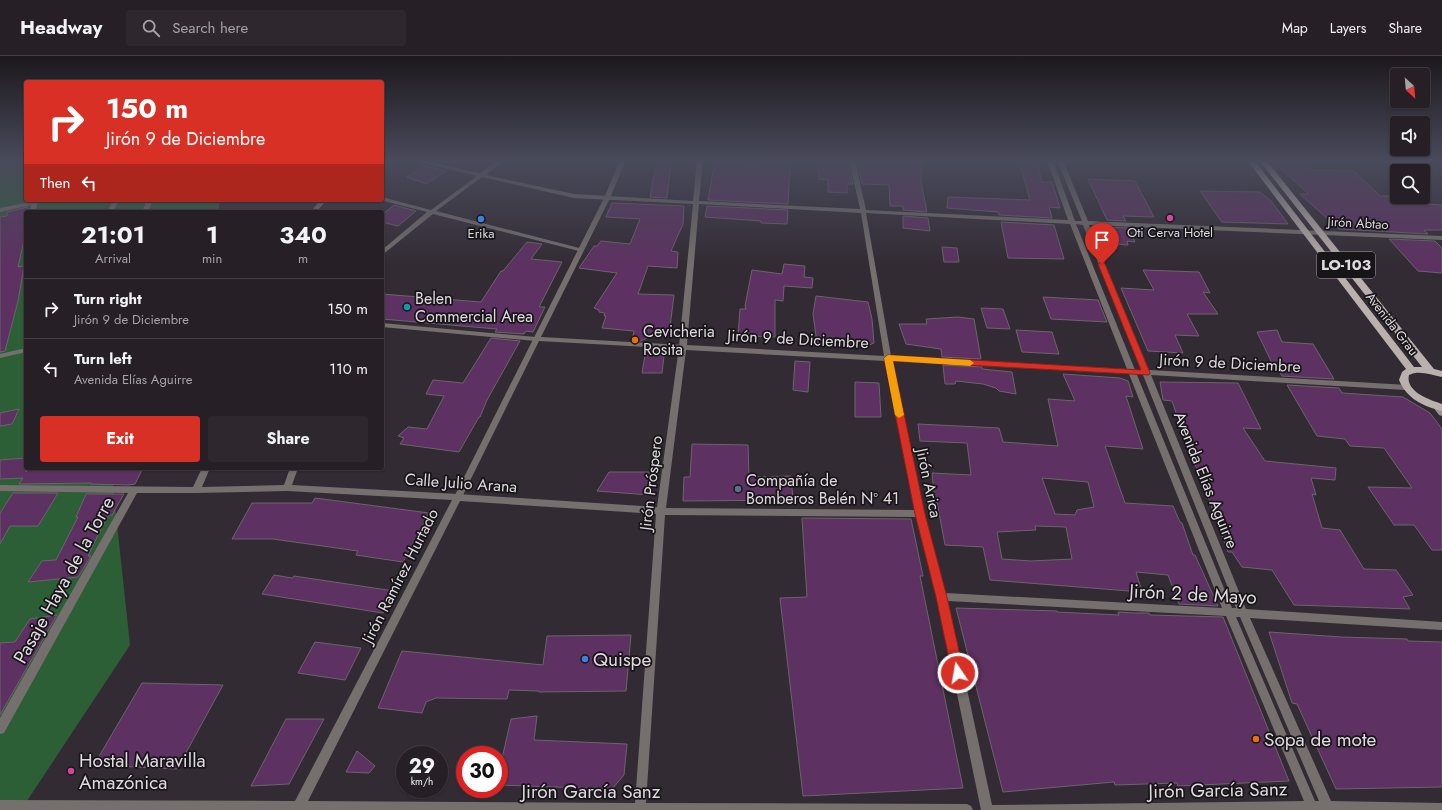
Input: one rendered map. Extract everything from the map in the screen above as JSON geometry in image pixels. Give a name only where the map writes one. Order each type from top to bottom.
[{"type":"main road","name":"Avenida Grau","points":[[1277,195],[1412,370]]},
{"type":"main road","name":"Avenida Grau","points":[[1290,195],[1430,370]]},
{"type":"main road","points":[[1440,410],[1418,398],[1405,387],[1402,381],[1406,372],[1412,370],[1430,370],[1442,374]]},
{"type":"street","points":[[384,251],[454,195]]},
{"type":"street","name":"Jirón Abtao","points":[[570,195],[1072,222],[1442,238]]},
{"type":"street","name":"Jirón Ramírez Hurtado","points":[[297,809],[458,497],[608,195]]},
{"type":"street","name":"Jirón Próspero","points":[[640,809],[661,511],[683,346],[697,195]]},
{"type":"street","name":"Jirón Arica","points":[[860,195],[888,358],[920,514],[942,597],[987,810]]},
{"type":"street","name":"Avenida Elías Aguirre","points":[[1062,195],[1229,612],[1312,808]]},
{"type":"street","name":"Avenida Elías Aguirre","points":[[1074,195],[1243,613],[1328,808]]},
{"type":"street","points":[[384,200],[430,213],[581,250]]},
{"type":"street","points":[[0,210],[30,202]]},
{"type":"street","points":[[315,210],[322,202]]},
{"type":"street","name":"Jirón 9 de Diciembre","points":[[384,325],[536,339],[1405,387]]},
{"type":"street","points":[[0,356],[24,350]]},
{"type":"street","points":[[196,490],[205,470]]},
{"type":"street","points":[[287,488],[293,470]]},
{"type":"street","name":"Calle Julio Arana","points":[[0,488],[196,490],[287,488],[458,497],[661,511],[920,514]]},
{"type":"street","name":"Pasaje Haya de la Torre","points":[[0,729],[134,490]]},
{"type":"street","name":"Jirón 2 de Mayo","points":[[942,597],[1229,612],[1442,626]]},
{"type":"street","name":"Jirón García Sanz","points":[[0,806],[297,809],[967,810]]},
{"type":"street","name":"Jirón García Sanz","points":[[994,810],[1312,808],[1442,809]]},
{"type":"green space","points":[[0,195],[24,195],[24,202],[220,202],[218,210],[24,210],[24,470],[111,470],[130,645],[21,810],[0,810]]},
{"type":"building","points":[[650,195],[667,195],[667,198],[650,197]]},
{"type":"building","points":[[709,195],[788,195],[788,204],[708,200]]},
{"type":"building","points":[[889,195],[924,195],[927,212],[903,210],[903,206],[890,206]]},
{"type":"building","points":[[1029,195],[1056,195],[1060,208],[1049,207],[1052,218],[999,215],[998,212],[947,208],[948,197],[1030,200]]},
{"type":"building","points":[[1096,195],[1142,195],[1154,217],[1123,216],[1126,221],[1107,220]]},
{"type":"building","points":[[1203,195],[1264,195],[1272,202],[1288,224],[1222,222]]},
{"type":"building","points":[[1301,195],[1379,195],[1390,197],[1390,204],[1442,205],[1442,230],[1424,230],[1428,234],[1339,229]]},
{"type":"building","points":[[612,203],[684,206],[683,224],[671,251],[678,252],[677,268],[648,266],[638,294],[674,295],[670,327],[641,341],[632,341],[634,331],[602,328],[606,316],[604,316],[605,313],[599,312],[599,310],[594,308],[617,273],[579,268],[594,246],[597,246],[601,241],[630,244],[640,219],[606,217]]},
{"type":"building","points":[[394,205],[416,211],[398,226],[384,222],[384,213]]},
{"type":"building","points":[[707,206],[788,210],[787,224],[761,223],[761,221],[705,217]]},
{"type":"building","points":[[27,207],[27,210],[24,210],[24,240],[18,267],[24,266],[18,301],[5,351],[0,352],[0,217],[7,216],[7,212]]},
{"type":"building","points":[[903,216],[928,218],[930,231],[903,228]]},
{"type":"building","points":[[1001,222],[1054,225],[1064,259],[1008,258]]},
{"type":"building","points":[[1094,227],[1129,228],[1135,242],[1127,241],[1128,245],[1102,243]]},
{"type":"building","points":[[1389,239],[1435,241],[1442,248],[1442,273],[1418,271]]},
{"type":"building","points":[[527,242],[542,244],[531,259],[562,262],[539,307],[545,307],[533,332],[526,331],[524,334],[495,332],[497,329],[384,319],[384,294],[481,302],[501,271],[503,271]]},
{"type":"building","points":[[942,247],[957,248],[959,262],[944,262]]},
{"type":"building","points":[[784,264],[805,266],[804,277],[813,278],[812,288],[784,286],[783,301],[775,300],[775,337],[738,336],[740,309],[746,309],[745,306],[752,270],[782,274]]},
{"type":"building","points":[[1143,270],[1199,272],[1210,293],[1203,292],[1218,314],[1187,314],[1199,336],[1175,335],[1183,353],[1148,351],[1121,288],[1154,290]]},
{"type":"building","points":[[816,296],[868,302],[872,319],[874,343],[867,346],[817,343],[813,314]]},
{"type":"building","points":[[1043,297],[1098,300],[1107,322],[1051,319]]},
{"type":"building","points":[[981,308],[1003,309],[1010,329],[987,328]]},
{"type":"building","points":[[958,317],[974,319],[981,359],[942,357],[941,349],[906,344],[899,324],[927,324],[926,319]]},
{"type":"building","points":[[1016,330],[1052,332],[1059,354],[1022,352]]},
{"type":"building","points":[[1277,330],[1282,342],[1313,344],[1334,379],[1282,376],[1276,365],[1271,365],[1271,361],[1257,332]]},
{"type":"building","points":[[491,338],[520,341],[487,400],[480,417],[459,452],[400,444],[404,438],[398,436],[408,427],[427,429],[444,396],[426,394],[433,380],[463,383]]},
{"type":"building","points":[[645,355],[664,356],[662,373],[642,373]]},
{"type":"building","points":[[795,361],[810,362],[808,392],[793,390]]},
{"type":"building","points":[[943,365],[982,367],[982,369],[1012,372],[1016,394],[999,391],[996,388],[983,384],[956,381],[955,384],[945,384]]},
{"type":"building","points":[[1063,374],[1120,378],[1128,381],[1133,397],[1126,396],[1143,449],[1105,446],[1125,503],[1173,506],[1180,522],[1182,523],[1193,555],[1195,555],[1218,606],[1179,604],[1168,575],[1136,572],[1142,592],[990,580],[983,547],[945,545],[937,502],[935,502],[932,473],[971,475],[967,443],[920,441],[918,424],[999,428],[1003,442],[1058,446],[1048,399],[1075,401]],"holes":[[[1042,478],[1088,482],[1094,507],[1077,510],[1075,515],[1055,514]],[[1035,526],[1066,527],[1072,559],[1031,561],[1002,559],[997,532],[1036,530]]]},
{"type":"building","points":[[855,382],[879,383],[881,417],[855,417]]},
{"type":"building","points":[[1160,382],[1238,383],[1261,429],[1243,428],[1265,461],[1336,468],[1335,480],[1311,478],[1316,495],[1312,494],[1322,528],[1340,530],[1364,569],[1396,570],[1413,595],[1403,597],[1410,609],[1294,605],[1272,570],[1242,567],[1232,552],[1228,552],[1207,494],[1201,469],[1197,469],[1190,454],[1172,401],[1163,400]]},
{"type":"building","points":[[1287,385],[1339,388],[1342,393],[1403,397],[1430,413],[1442,429],[1442,550],[1432,550],[1414,525],[1394,525],[1368,487],[1412,488],[1384,448],[1350,446],[1345,439],[1317,436]]},
{"type":"building","points":[[19,409],[12,424],[0,426],[0,413]]},
{"type":"building","points":[[692,444],[748,445],[749,477],[791,476],[793,500],[683,501],[684,477],[690,477]]},
{"type":"building","points":[[24,458],[24,470],[26,470],[26,472],[28,470],[142,470],[135,484],[129,485],[91,483],[19,484],[23,478],[0,479],[0,460]]},
{"type":"building","points":[[609,472],[651,472],[650,495],[597,491]]},
{"type":"building","points":[[13,493],[58,493],[38,526],[10,526],[0,544],[0,513]]},
{"type":"building","points":[[86,494],[124,494],[112,515],[109,515],[88,556],[91,556],[78,577],[28,582],[42,561],[56,560],[78,517],[76,517]]},
{"type":"building","points":[[315,498],[429,513],[403,562],[356,555],[358,551],[273,539],[232,539],[252,503],[312,503]]},
{"type":"building","points":[[802,518],[911,519],[923,576],[920,576],[963,788],[803,796],[780,598],[807,597]]},
{"type":"building","points":[[274,575],[292,578],[294,576],[394,591],[383,613],[262,594]]},
{"type":"building","points":[[956,608],[1057,611],[1119,615],[1118,612],[1149,613],[1150,615],[1223,617],[1289,781],[1178,786],[1177,783],[1115,785],[1114,782],[1003,792]]},
{"type":"building","points":[[57,615],[0,715],[0,643],[15,642],[30,619]]},
{"type":"building","points":[[1269,632],[1442,642],[1442,787],[1336,789],[1297,704],[1292,703]]},
{"type":"building","points":[[631,635],[626,691],[539,692],[509,690],[507,699],[436,698],[426,702],[422,713],[378,708],[402,651],[543,665],[547,636]]},
{"type":"building","points":[[315,642],[361,648],[345,680],[298,673]]},
{"type":"building","points":[[142,683],[223,685],[177,769],[94,765]]},
{"type":"building","points":[[537,716],[534,740],[627,744],[624,775],[612,789],[508,785],[508,746],[505,746],[511,719]]},
{"type":"building","points":[[286,719],[324,719],[289,784],[251,786]]},
{"type":"building","points":[[357,751],[375,766],[369,773],[346,772]]},
{"type":"slow traffic","points":[[899,415],[888,358],[970,363]]},
{"type":"place","name":"Oti Cerva Hotel","points":[[1170,218]]},
{"type":"place","name":"Erika","points":[[481,219]]},
{"type":"place","name":"Belen Commercial Area","points":[[407,307]]},
{"type":"place","name":"Cevicheria Rosita","points":[[635,340]]},
{"type":"place","name":"Compañía de Bomberos Belén Nº 41","points":[[738,489]]},
{"type":"place","name":"Quispe","points":[[585,659]]},
{"type":"place","name":"Sopa de mote","points":[[1256,739]]},
{"type":"place","name":"Hostal Maravilla Amazónica","points":[[71,771]]},
{"type":"route","points":[[958,673],[942,597],[920,514],[888,358],[1146,373],[1102,264]]}]
